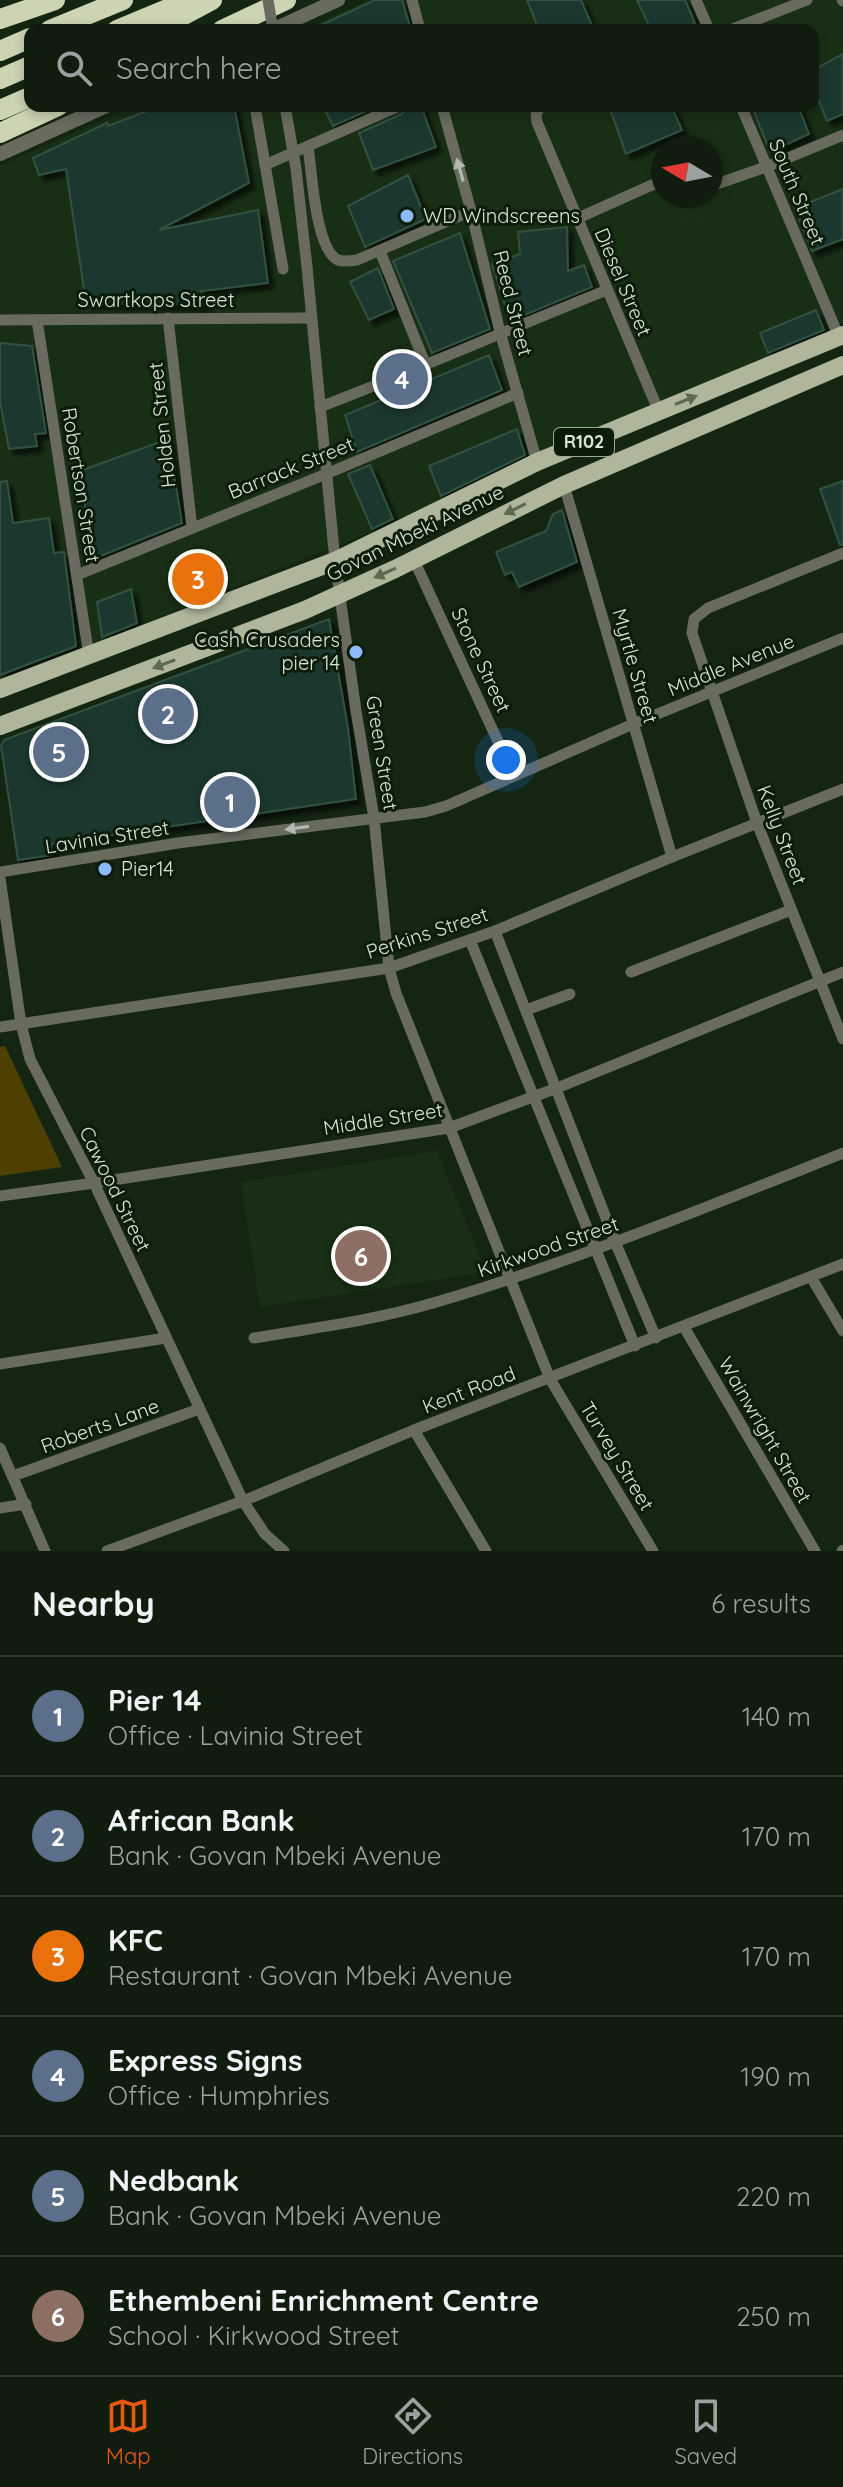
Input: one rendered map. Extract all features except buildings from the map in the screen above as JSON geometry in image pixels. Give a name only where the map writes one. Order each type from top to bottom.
[{"type":"highway","points":[[0,19],[55,0]]},
{"type":"highway","points":[[65,24],[123,0]]},
{"type":"highway","points":[[131,24],[189,0]]},
{"type":"highway","points":[[167,24],[212,0]]},
{"type":"highway","points":[[235,24],[286,0]]},
{"type":"highway","points":[[0,51],[24,41]]},
{"type":"highway","points":[[0,79],[24,69]]},
{"type":"highway","points":[[0,110],[24,100]]},
{"type":"highway","points":[[0,133],[45,112]]},
{"type":"main road","name":"Govan Mbeki Avenue","points":[[0,689],[335,561],[537,462],[841,336]]},
{"type":"main road","name":"Govan Mbeki Avenue","points":[[0,726],[277,621],[414,560],[564,485],[843,365]]},
{"type":"street","points":[[268,0],[271,24]]},
{"type":"street","points":[[285,24],[338,0]]},
{"type":"street","points":[[412,0],[418,24]]},
{"type":"street","points":[[696,0],[706,24]]},
{"type":"street","points":[[745,24],[807,0]]},
{"type":"street","points":[[0,154],[93,112]]},
{"type":"street","points":[[256,112],[283,269]]},
{"type":"street","name":"Green Street","points":[[286,112],[307,267],[335,561],[374,818],[389,968],[396,993],[550,1379]]},
{"type":"street","points":[[265,165],[386,112]]},
{"type":"street","name":"Reed Street","points":[[444,112],[537,462]]},
{"type":"street","name":"Diesel Street","points":[[537,112],[537,122],[576,219],[659,412]]},
{"type":"street","name":"South Street","points":[[743,112],[841,336]]},
{"type":"street","points":[[723,182],[843,135]]},
{"type":"street","points":[[308,147],[321,234],[330,253],[337,259],[350,261],[380,251],[471,211]]},
{"type":"street","points":[[576,219],[651,185]]},
{"type":"street","points":[[380,251],[426,366]]},
{"type":"street","points":[[320,407],[607,290]]},
{"type":"street","name":"Holden Street","points":[[168,318],[192,528]]},
{"type":"street","name":"Swartkops Street","points":[[0,320],[311,318]]},
{"type":"street","name":"Robertson Street","points":[[37,320],[89,656]]},
{"type":"street","name":"Barrack Street","points":[[77,575],[518,393]]},
{"type":"street","name":"Myrtle Street","points":[[564,485],[672,857]]},
{"type":"street","name":"Kelly Street","points":[[843,553],[708,608],[694,619],[692,633],[757,823],[843,1039]]},
{"type":"street","name":"Stone Street","points":[[414,560],[514,776]]},
{"type":"street","name":"Middle Avenue","points":[[633,724],[843,638]]},
{"type":"street","name":"Lavinia Street","points":[[0,872],[89,860],[178,843],[425,812],[446,806],[633,724]]},
{"type":"street","name":"Perkins Street","points":[[0,1027],[389,968],[495,931],[843,789]]},
{"type":"street","name":"Cawood Street","points":[[0,878],[21,1024],[30,1059],[94,1183],[243,1501],[265,1534],[284,1551]]},
{"type":"street","points":[[631,972],[791,910]]},
{"type":"street","points":[[495,931],[616,1244],[656,1338]]},
{"type":"street","points":[[470,940],[635,1346]]},
{"type":"street","name":"Middle Street","points":[[0,1196],[449,1128],[557,1088],[843,972]]},
{"type":"street","points":[[526,1010],[570,994]]},
{"type":"street","name":"Kirkwood Street","points":[[254,1338],[387,1315],[512,1280],[616,1244],[843,1153]]},
{"type":"street","name":"Kent Road","points":[[107,1551],[243,1501],[414,1430],[843,1264]]},
{"type":"street","points":[[811,1277],[843,1331]]},
{"type":"street","name":"Wainwright Street","points":[[684,1327],[815,1551]]},
{"type":"street","points":[[0,1364],[166,1338]]},
{"type":"street","name":"Turvey Street","points":[[550,1379],[653,1551]]},
{"type":"street","name":"Roberts Lane","points":[[13,1476],[199,1409]]},
{"type":"street","points":[[414,1430],[486,1551]]},
{"type":"street","points":[[0,1448],[45,1551]]},
{"type":"street","points":[[0,1508],[26,1504]]},
{"type":"shaded area","points":[[368,0],[843,0],[843,323],[344,543],[0,681],[0,166],[121,112],[819,112],[819,24],[316,24]]},
{"type":"shaded area","points":[[5,1046],[62,1167],[0,1176],[0,1047]]},
{"type":"shaded area","points":[[437,1151],[486,1272],[260,1307],[241,1182]]},
{"type":"place","name":"WD Windscreens","points":[[407,216]]},
{"type":"place","name":"Express Signs","points":[[402,379]]},
{"type":"place","name":"KFC","points":[[198,579]]},
{"type":"place","name":"Cash Crusaders pier 14","points":[[356,652]]},
{"type":"place","name":"African Bank","points":[[168,714]]},
{"type":"place","name":"Nedbank","points":[[59,752]]},
{"type":"place","name":"Pier 14","points":[[230,802]]},
{"type":"place","name":"Pier14","points":[[105,869]]},
{"type":"place","name":"Ethembeni Enrichment Centre","points":[[361,1256]]}]
